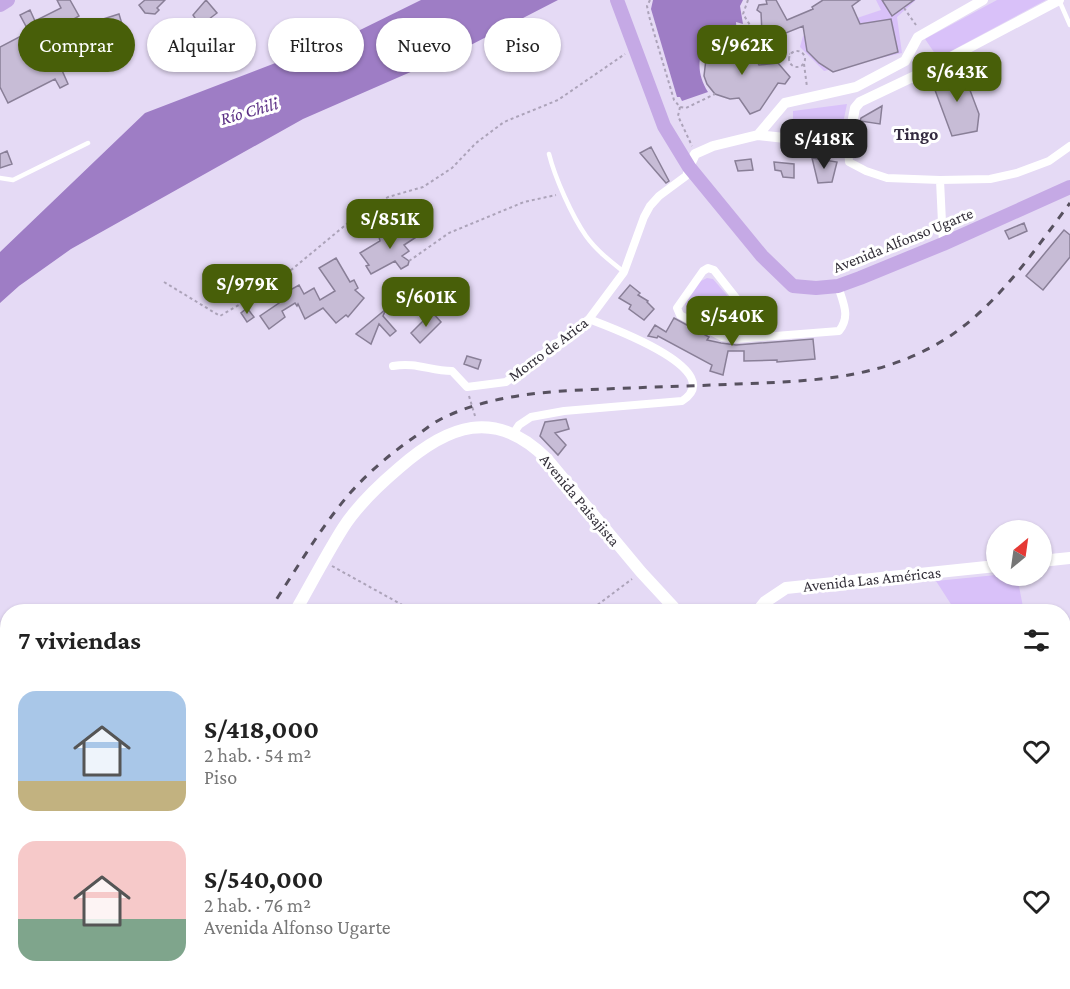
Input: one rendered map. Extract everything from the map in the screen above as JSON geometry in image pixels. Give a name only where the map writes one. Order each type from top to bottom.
[{"type":"main road","points":[[0,5],[8,0]]},
{"type":"main road","name":"Avenida Alfonso Ugarte","points":[[617,0],[664,126],[689,167],[762,256],[793,286],[816,288],[838,286],[944,244],[1070,187]]},
{"type":"main road","name":"Avenida Paisajista","points":[[301,604],[344,527],[382,482],[418,451],[440,437],[459,429],[476,427],[496,428],[533,445],[671,604]]},
{"type":"main road","points":[[1052,560],[1070,558]]},
{"type":"main road","name":"Avenida Las Américas","points":[[763,604],[786,588],[986,567]]},
{"type":"street","points":[[758,135],[770,123],[780,106],[785,103],[856,87],[905,61],[918,37],[947,14],[983,0]]},
{"type":"street","points":[[1059,0],[921,73],[860,102],[855,108],[848,145],[849,162],[887,178],[990,179],[1017,173],[1048,161],[1070,146]]},
{"type":"street","points":[[908,55],[921,73]]},
{"type":"street","points":[[856,87],[860,102]]},
{"type":"street","points":[[689,167],[695,154],[713,146],[758,135],[848,145]]},
{"type":"street","name":"Morro de Arica","points":[[467,390],[506,382],[589,320],[624,272],[650,206],[659,196],[686,176],[689,167]]},
{"type":"street","points":[[940,180],[944,244]]},
{"type":"street","points":[[766,336],[714,270],[708,268],[703,271],[677,308],[680,315],[722,337],[736,339],[839,331],[845,322],[846,315],[838,286]]},
{"type":"street","points":[[513,434],[519,425],[531,417],[564,411],[682,401],[690,394],[692,386],[689,374],[670,358],[633,336],[589,320]]},
{"type":"street","points":[[393,366],[410,363],[452,372],[467,390]]},
{"type":"lane","points":[[1059,0],[1070,25]]},
{"type":"lane","points":[[0,178],[13,180],[88,143]]},
{"type":"lane","points":[[549,154],[564,194],[585,235],[601,254],[624,272]]},
{"type":"path","points":[[650,0],[647,6],[649,16],[674,100],[680,107],[686,108],[715,94]]},
{"type":"path","points":[[745,1],[743,14],[750,25],[747,33],[753,38],[790,54]]},
{"type":"path","points":[[904,8],[916,26]]},
{"type":"path","points":[[164,282],[220,316],[273,285],[360,213],[388,197],[423,187],[452,168],[476,142],[504,122],[558,100],[622,57],[634,44]]},
{"type":"path","points":[[790,54],[797,50],[805,56],[804,64],[808,85],[802,99]]},
{"type":"path","points":[[790,54],[790,63],[794,67],[804,64]]},
{"type":"path","points":[[680,107],[678,116],[682,120],[695,154]]},
{"type":"path","points":[[409,261],[449,233],[524,201],[564,194]]},
{"type":"path","points":[[467,390],[474,414]]},
{"type":"path","points":[[325,561],[402,604]]},
{"type":"path","points":[[599,604],[641,572]]},
{"type":"shaded area","points":[[876,0],[916,0],[897,17],[902,53],[824,71],[800,47],[803,36],[881,10]]},
{"type":"shaded area","points":[[997,0],[1046,0],[938,58],[925,39]]},
{"type":"shaded area","points":[[847,104],[842,128],[793,126],[793,111]]},
{"type":"shaded area","points":[[707,278],[713,279],[756,329],[752,333],[726,334],[691,315],[685,304],[701,281]]},
{"type":"shaded area","points":[[986,576],[986,586],[1019,586],[1022,604],[951,604],[936,581]]},
{"type":"water","points":[[421,0],[558,0],[523,18],[484,18],[484,38],[472,44],[472,18],[384,18]]},
{"type":"water","points":[[653,0],[743,0],[740,6],[743,24],[736,22],[737,38],[725,37],[715,40],[702,52],[700,71],[708,92],[682,101],[680,97],[677,97],[651,9]]},
{"type":"water","name":"Río Chili","points":[[376,22],[376,72],[411,72],[303,119],[71,249],[19,286],[0,303],[0,252],[145,113],[268,66],[268,72],[364,72],[364,28]]},
{"type":"building","points":[[57,0],[70,0],[79,16],[76,18],[41,18],[61,8]]},
{"type":"building","points":[[145,0],[165,0],[157,8],[159,10],[155,14],[145,13],[139,5]]},
{"type":"building","points":[[206,0],[217,13],[210,18],[195,18],[193,15]]},
{"type":"building","points":[[766,0],[776,0],[787,20],[813,9],[812,7],[823,0],[860,0],[852,6],[860,24],[891,19],[898,52],[833,72],[807,51],[803,26],[781,35],[781,33],[762,33],[761,13],[757,10],[759,5],[767,4]]},
{"type":"building","points":[[882,0],[914,0],[892,16]]},
{"type":"building","points":[[30,10],[34,18],[22,18],[20,15]]},
{"type":"building","points":[[119,14],[120,18],[106,18]]},
{"type":"building","points":[[18,38],[18,72],[63,72],[68,84],[60,88],[55,79],[8,103],[0,87],[0,47]]},
{"type":"building","points":[[727,43],[743,45],[752,52],[759,65],[778,63],[790,77],[785,84],[778,83],[760,110],[750,114],[739,98],[730,99],[715,94],[707,84],[704,76],[706,59],[719,46]]},
{"type":"building","points":[[962,69],[979,114],[977,131],[952,136],[932,82]]},
{"type":"building","points":[[882,106],[880,124],[860,121],[861,118]]},
{"type":"building","points":[[651,147],[669,181],[666,183],[640,153]]},
{"type":"building","points":[[7,151],[12,164],[0,168],[0,154]]},
{"type":"building","points":[[812,158],[837,162],[832,182],[818,183]]},
{"type":"building","points":[[751,159],[753,170],[738,171],[735,161]]},
{"type":"building","points":[[774,162],[794,164],[794,178],[783,177],[781,171],[775,170]]},
{"type":"building","points":[[1024,223],[1027,231],[1009,239],[1005,231]]},
{"type":"building","points":[[419,225],[424,232],[404,245],[409,251],[402,256],[409,261],[408,265],[401,269],[395,261],[371,274],[366,266],[369,265],[360,253],[380,241],[379,237],[401,228],[405,234]]},
{"type":"building","points":[[1064,230],[1070,235],[1070,257],[1043,290],[1026,276]]},
{"type":"building","points":[[336,258],[350,282],[354,280],[358,288],[355,290],[364,298],[348,317],[346,315],[336,323],[323,308],[305,319],[298,304],[297,306],[295,303],[282,311],[285,317],[269,329],[260,316],[279,303],[276,298],[299,285],[304,294],[314,288],[320,300],[335,291],[319,268]]},
{"type":"building","points":[[630,285],[654,309],[644,320],[629,309],[631,305],[619,298]]},
{"type":"building","points":[[458,289],[465,298],[453,306],[447,297]]},
{"type":"building","points":[[411,296],[416,302],[407,311],[401,305]]},
{"type":"building","points":[[247,308],[254,317],[247,322],[241,313]]},
{"type":"building","points":[[386,309],[383,316],[396,331],[390,336],[379,324],[371,344],[356,334]]},
{"type":"building","points":[[432,312],[441,322],[420,343],[411,333]]},
{"type":"building","points":[[674,318],[709,337],[707,340],[721,343],[736,345],[813,339],[815,359],[777,362],[777,360],[744,361],[744,351],[728,351],[723,375],[710,371],[712,365],[658,336],[657,338],[648,336],[655,325],[666,332]]},
{"type":"building","points":[[467,356],[481,360],[478,369],[464,364]]},
{"type":"building","points":[[566,419],[569,429],[555,433],[566,445],[558,455],[540,436],[545,422]]},
{"type":"railway","points":[[273,604],[318,536],[351,492],[388,457],[441,419],[480,404],[521,395],[819,379],[845,376],[897,362],[922,352],[947,338],[983,310],[1029,258],[1070,203]]},
{"type":"district","name":"Tingo","points":[[916,134]]}]
